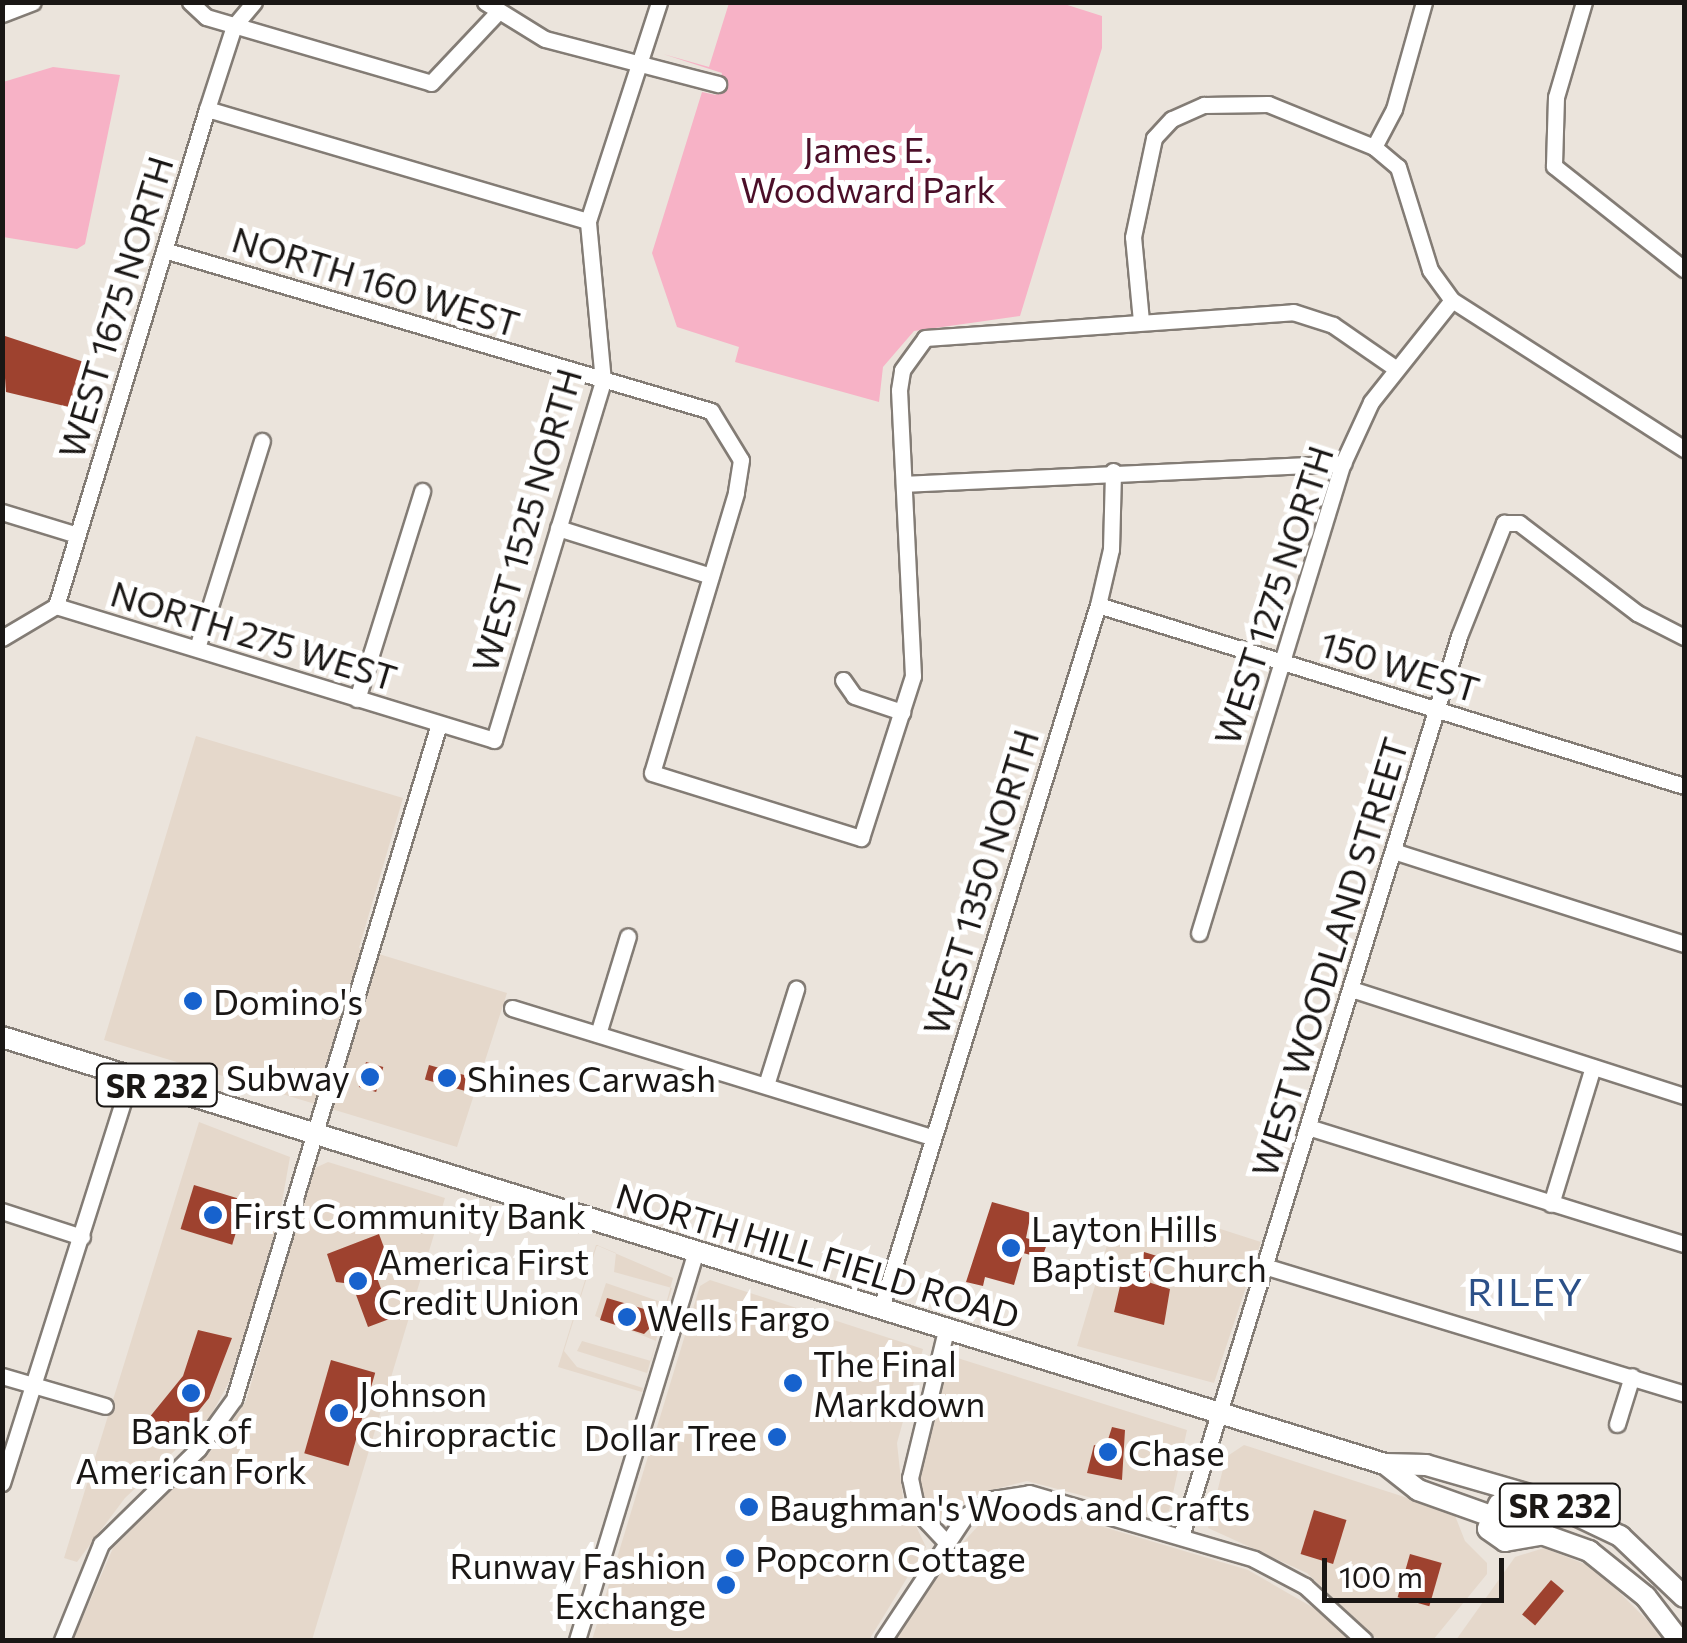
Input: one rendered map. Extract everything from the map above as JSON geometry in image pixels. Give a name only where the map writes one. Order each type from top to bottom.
[{"type":"main road","name":"NORTH HILL FIELD ROAD","points":[[2,1037],[1385,1464]]},
{"type":"main road","name":"SR 232","points":[[1385,1464],[1418,1490],[1556,1535],[1603,1560],[1646,1597],[1679,1640]]},
{"type":"main road","name":"SR 232","points":[[1385,1464],[1426,1465],[1561,1505],[1620,1536],[1679,1590]]},
{"type":"main road","points":[[1489,1514],[1509,1502],[1564,1520],[1679,1590]]},
{"type":"main road","points":[[1646,1597],[1684,1624]]},
{"type":"street","points":[[2,14],[33,2]]},
{"type":"street","points":[[190,2],[234,26],[430,82],[491,8],[545,39],[718,84]]},
{"type":"street","points":[[234,26],[254,2]]},
{"type":"street","name":"WEST 1525 NORTH","points":[[494,740],[603,381],[588,221],[659,2]]},
{"type":"street","points":[[1374,147],[1394,109],[1424,2]]},
{"type":"street","points":[[1584,2],[1556,97],[1554,166],[1684,269]]},
{"type":"street","name":"WEST 1675 NORTH","points":[[56,606],[234,26]]},
{"type":"street","points":[[1140,321],[1133,237],[1154,138],[1172,119],[1236,101],[1305,116],[1374,147],[1398,167],[1430,270],[1452,300],[1684,449]]},
{"type":"street","points":[[207,109],[588,221]]},
{"type":"street","name":"NORTH 160 WEST","points":[[164,250],[711,411],[734,436],[741,460],[736,493],[711,576]]},
{"type":"street","name":"WEST 1275 NORTH","points":[[1199,933],[1343,462],[1395,368],[1452,300]]},
{"type":"street","points":[[558,528],[711,576],[652,773],[861,838],[913,676],[899,390],[912,350],[948,332],[1312,316],[1395,368]]},
{"type":"street","points":[[197,648],[262,441]]},
{"type":"street","points":[[904,484],[1113,470],[1343,462]]},
{"type":"street","name":"WEST 1350 NORTH","points":[[881,1308],[1098,604],[1112,548],[1113,470]]},
{"type":"street","points":[[357,699],[422,491]]},
{"type":"street","points":[[2,512],[78,535]]},
{"type":"street","name":"WEST WOODLAND STREET","points":[[1181,1536],[1437,708],[1504,523],[1519,523],[1637,613],[1684,637]]},
{"type":"street","name":"150 WEST","points":[[1098,604],[1684,786]]},
{"type":"street","name":"NORTH 275 WEST","points":[[2,638],[56,606],[494,740]]},
{"type":"street","points":[[843,680],[854,696],[902,712]]},
{"type":"street","points":[[62,1640],[102,1544],[198,1449],[234,1399],[278,1272],[312,1133],[438,724]]},
{"type":"street","points":[[1393,850],[1684,944]]},
{"type":"street","points":[[598,1034],[628,936]]},
{"type":"street","points":[[766,1085],[796,989]]},
{"type":"street","points":[[1350,989],[1684,1096]]},
{"type":"street","points":[[512,1008],[932,1138]]},
{"type":"street","points":[[1552,1204],[1592,1066]]},
{"type":"street","points":[[2,1483],[132,1076]]},
{"type":"street","points":[[1308,1127],[1684,1244]]},
{"type":"street","points":[[2,1211],[82,1236]]},
{"type":"street","points":[[577,1640],[696,1251]]},
{"type":"street","points":[[1264,1266],[1684,1394]]},
{"type":"street","points":[[945,1541],[917,1511],[910,1478],[946,1330]]},
{"type":"street","points":[[2,1376],[105,1406]]},
{"type":"street","points":[[1618,1424],[1632,1376]]},
{"type":"street","points":[[883,1640],[945,1541],[983,1503],[1029,1493],[1181,1536],[1285,1574],[1364,1640]]},
{"type":"shaded area","points":[[196,736],[403,798],[359,948],[507,993],[457,1147],[104,1040]]},
{"type":"shaded area","points":[[199,1122],[290,1157],[275,1241],[234,1373],[210,1417],[125,1498],[77,1562],[64,1558]]},
{"type":"shaded area","points":[[328,1162],[445,1198],[312,1640],[73,1640],[113,1548],[215,1447],[246,1401],[313,1169]]},
{"type":"shaded area","points":[[1114,1222],[1197,1247],[1205,1224],[1261,1242],[1214,1383],[1077,1346]]},
{"type":"shaded area","points":[[596,1245],[564,1351],[577,1367],[643,1388],[644,1384],[642,1392],[558,1367]]},
{"type":"shaded area","points":[[616,1254],[673,1278],[670,1288],[614,1272]]},
{"type":"shaded area","points":[[710,1280],[923,1349],[897,1443],[903,1499],[926,1547],[869,1640],[592,1640],[700,1286]]},
{"type":"shaded area","points":[[606,1283],[666,1304],[656,1341],[595,1316]]},
{"type":"shaded area","points":[[582,1341],[650,1361],[647,1373],[577,1351]]},
{"type":"shaded area","points":[[951,1356],[1187,1430],[1169,1511],[1157,1515],[1027,1481],[980,1493],[937,1521],[917,1491],[917,1457]]},
{"type":"shaded area","points":[[1244,1445],[1454,1513],[1465,1541],[1487,1563],[1487,1574],[1433,1640],[1378,1640],[1307,1573],[1208,1528],[1226,1457]]},
{"type":"shaded area","points":[[1033,1506],[1248,1570],[1319,1611],[1348,1640],[895,1640],[944,1563],[990,1513]]},
{"type":"shaded area","points":[[1544,1548],[1595,1568],[1667,1640],[1456,1640],[1515,1557]]},
{"type":"green space","name":"James E. Woodward Park","points":[[1058,2],[1102,16],[1102,48],[1020,316],[914,331],[883,367],[879,402],[735,362],[739,347],[677,327],[652,253],[702,92],[716,95],[722,73],[663,54],[709,67],[729,3]]},
{"type":"green space","points":[[53,67],[120,75],[85,244],[77,249],[3,237],[3,82]]},
{"type":"building","points":[[2,335],[87,363],[73,408],[6,392]]},
{"type":"building","name":"Subway","points":[[366,1062],[383,1067],[376,1092],[359,1087]]},
{"type":"building","name":"Shines Carwash","points":[[429,1065],[470,1077],[466,1091],[425,1079]]},
{"type":"building","name":"First Community Bank","points":[[194,1185],[246,1201],[232,1245],[181,1229]]},
{"type":"building","name":"Layton Hills Baptist Church","points":[[992,1202],[1031,1213],[1026,1238],[1047,1244],[1042,1258],[1023,1253],[1014,1285],[985,1277],[983,1286],[966,1282]]},
{"type":"building","name":"America First Credit Union","points":[[379,1234],[393,1272],[377,1278],[392,1318],[368,1327],[352,1284],[336,1282],[327,1254]]},
{"type":"building","points":[[1144,1252],[1157,1256],[1148,1282],[1170,1289],[1164,1325],[1114,1312],[1120,1286],[1135,1280]]},
{"type":"building","name":"Wells Fargo","points":[[607,1298],[651,1311],[649,1329],[644,1334],[600,1320]]},
{"type":"building","name":"Bank of American Fork","points":[[198,1330],[232,1338],[209,1398],[168,1449],[144,1424],[183,1376]]},
{"type":"building","name":"Johnson Chiropractic","points":[[331,1360],[375,1373],[348,1466],[304,1453]]},
{"type":"building","name":"Chase","points":[[1112,1427],[1125,1430],[1122,1480],[1087,1473],[1094,1445],[1105,1449]]},
{"type":"building","points":[[1314,1510],[1347,1520],[1333,1564],[1301,1554]]},
{"type":"building","points":[[1410,1554],[1442,1563],[1429,1606],[1398,1597]]},
{"type":"building","points":[[1551,1580],[1564,1591],[1535,1625],[1522,1614]]},
{"type":"place","name":"Domino's","points":[[193,1001]]},
{"type":"place","name":"Subway","points":[[370,1077]]},
{"type":"place","name":"Shines Carwash","points":[[447,1078]]},
{"type":"place","name":"First Community Bank","points":[[213,1215]]},
{"type":"place","name":"Layton Hills Baptist Church","points":[[1011,1248]]},
{"type":"place","name":"America First Credit Union","points":[[358,1281]]},
{"type":"place","name":"Wells Fargo","points":[[627,1317]]},
{"type":"place","name":"The Final Markdown","points":[[793,1383]]},
{"type":"place","name":"Bank of American Fork","points":[[191,1393]]},
{"type":"place","name":"Johnson Chiropractic","points":[[339,1413]]},
{"type":"place","name":"Dollar Tree","points":[[777,1437]]},
{"type":"place","name":"Chase","points":[[1108,1452]]},
{"type":"place","name":"Baughman's Woods and Crafts","points":[[749,1507]]},
{"type":"place","name":"Popcorn Cottage","points":[[735,1558]]},
{"type":"place","name":"Runway Fashion Exchange","points":[[726,1585]]},
{"type":"district","name":"RILEY","points":[[1526,1291]]}]
